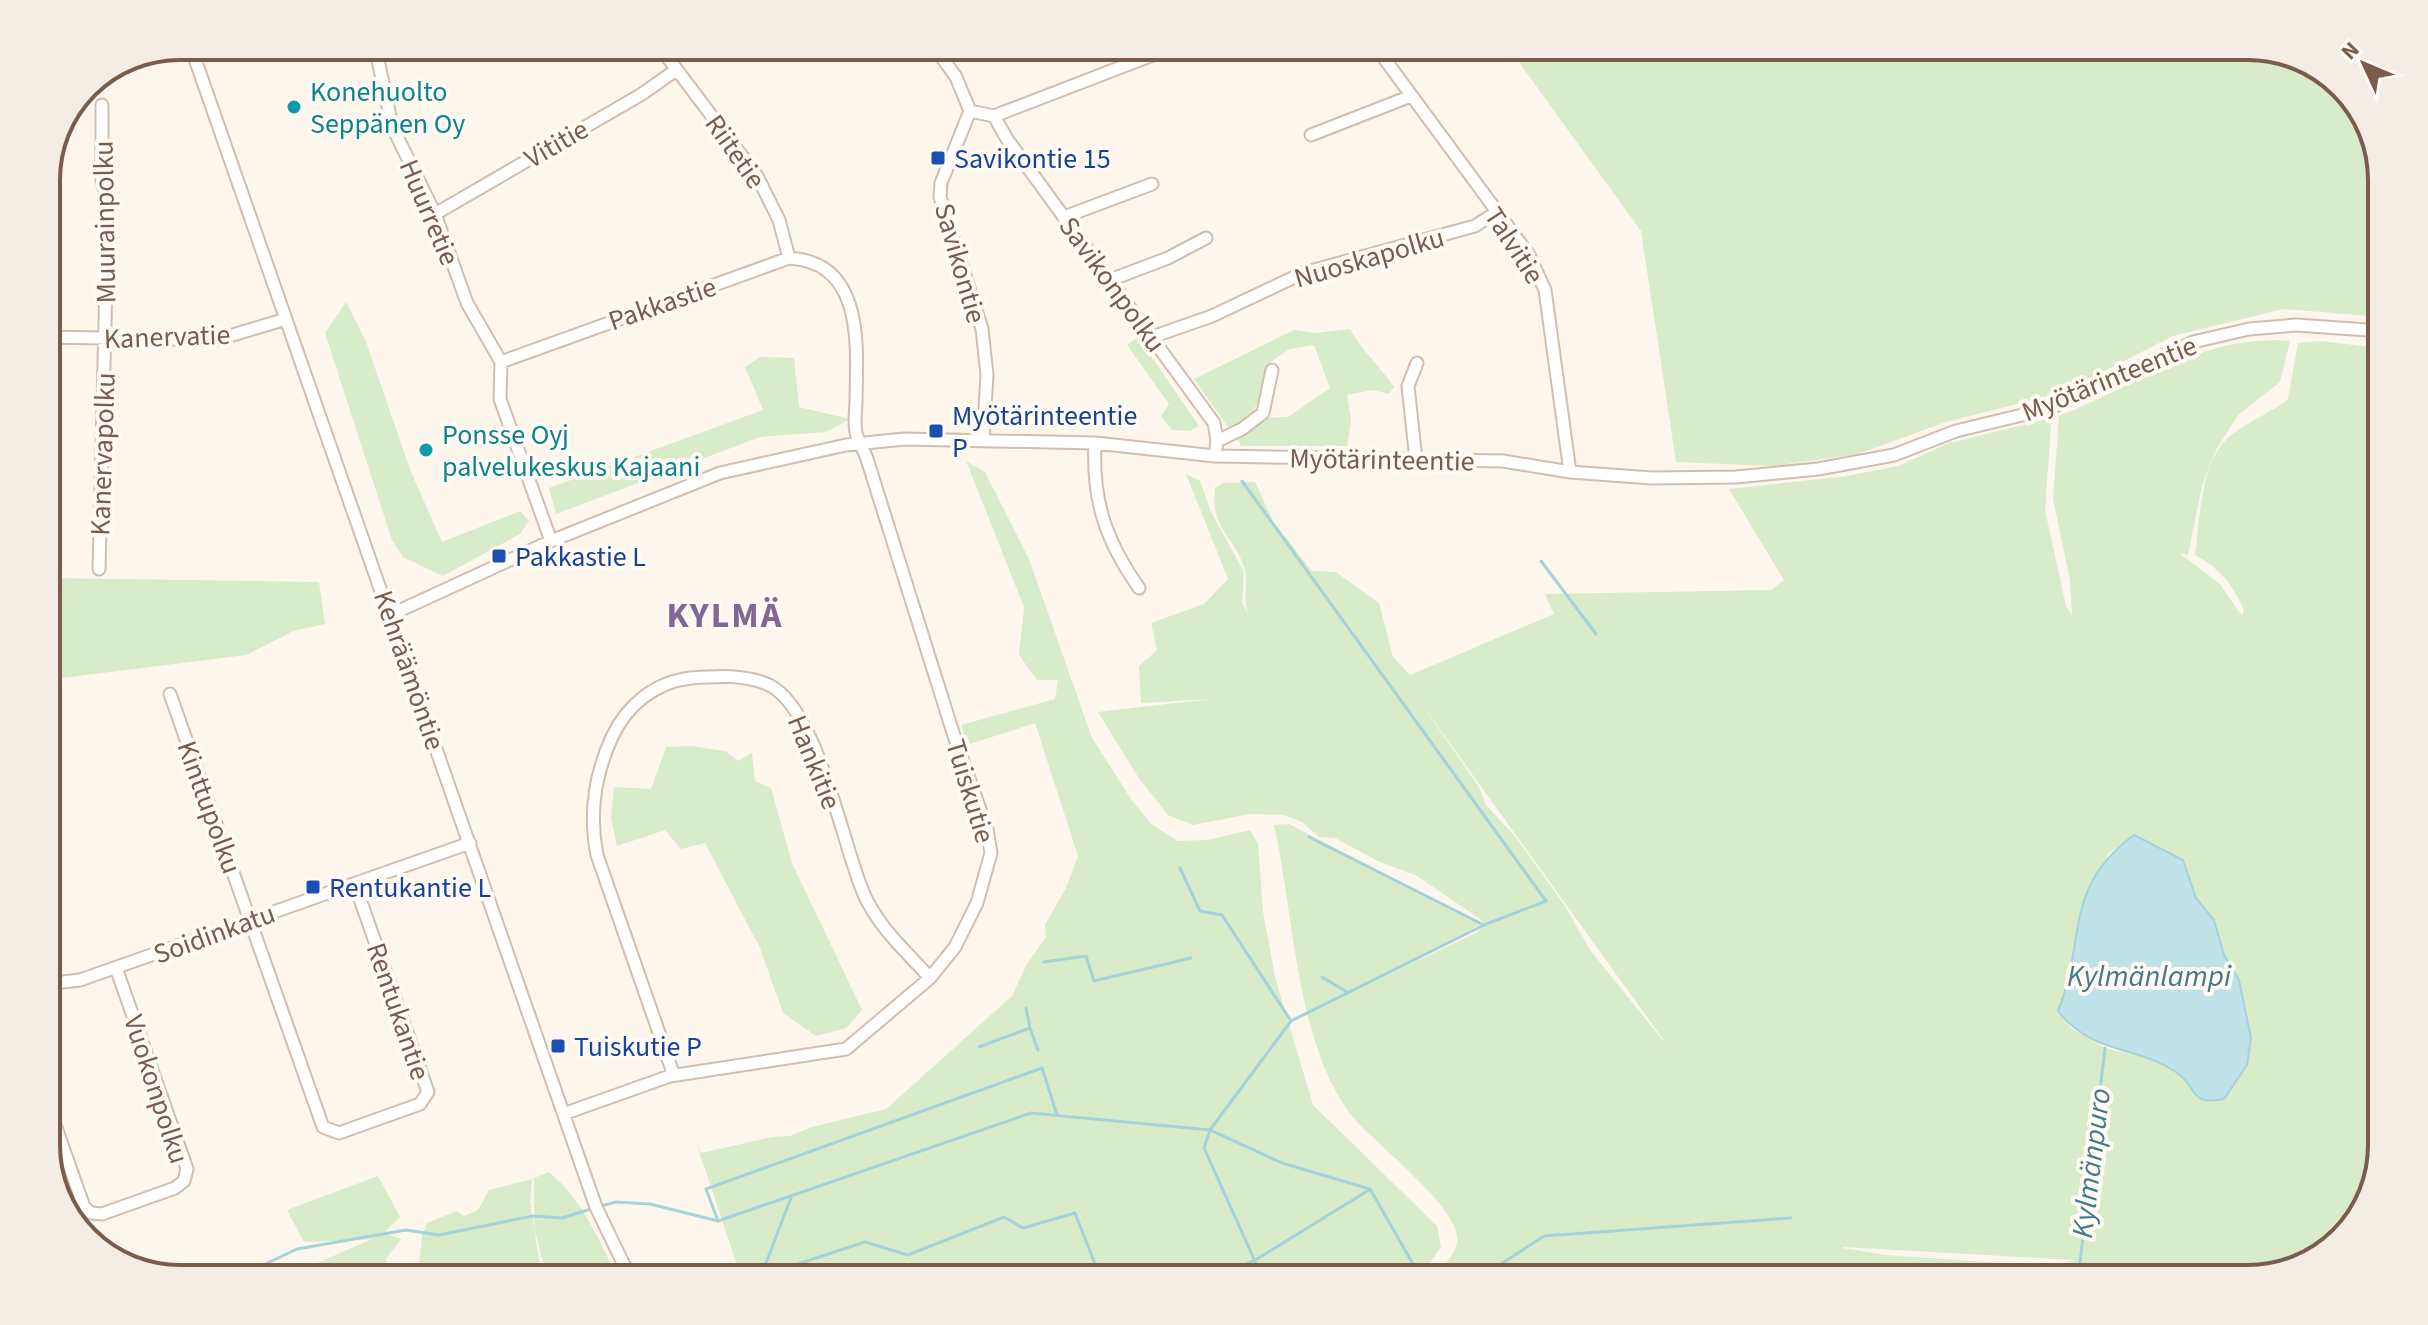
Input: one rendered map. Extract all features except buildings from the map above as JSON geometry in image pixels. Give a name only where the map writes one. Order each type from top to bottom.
[{"type":"street","name":"Kehräämöntie","points":[[195,60],[604,1227],[624,1265]]},
{"type":"street","name":"Huurretie","points":[[378,60],[392,126],[435,214],[467,303],[501,362]]},
{"type":"street","name":"Riitetie","points":[[669,60],[768,195],[789,258]]},
{"type":"street","points":[[944,60],[956,77],[970,111],[994,116],[1140,60]]},
{"type":"street","name":"Talvitie","points":[[1385,60],[1495,213],[1529,255],[1545,290],[1570,472]]},
{"type":"street","name":"Vititie","points":[[435,214],[642,94],[676,70]]},
{"type":"street","points":[[1311,135],[1411,96]]},
{"type":"street","name":"Muurainpolku","points":[[102,105],[102,181],[108,201],[105,338]]},
{"type":"street","name":"Savikontie","points":[[970,111],[941,183],[940,197],[982,329],[987,375],[983,440]]},
{"type":"street","name":"Savikonpolku","points":[[994,116],[1007,139],[1214,423],[1217,441]]},
{"type":"street","points":[[1064,217],[1152,184]]},
{"type":"street","name":"Nuoskapolku","points":[[1152,337],[1212,316],[1303,273],[1475,226],[1495,213]]},
{"type":"street","points":[[1110,280],[1168,258],[1206,238]]},
{"type":"street","points":[[789,258],[811,261],[828,270],[853,310],[857,334],[856,435],[862,444]]},
{"type":"street","name":"Pakkastie","points":[[501,362],[789,258]]},
{"type":"street","name":"Kanervatie","points":[[60,337],[216,340],[286,319]]},
{"type":"street","name":"Myötärinteentie","points":[[390,615],[551,541],[720,473],[809,451],[904,439],[1095,443],[1215,456],[1503,461],[1570,472],[1652,478],[1736,477],[1845,466],[1894,455],[1956,431],[2051,408],[2193,342],[2221,335],[2296,325],[2368,330]]},
{"type":"street","name":"Kanervapolku","points":[[99,569],[105,338]]},
{"type":"street","points":[[501,362],[500,399],[551,541]]},
{"type":"street","points":[[1416,460],[1408,386],[1417,363]]},
{"type":"street","points":[[1215,456],[1217,441],[1242,429],[1263,413],[1272,370]]},
{"type":"street","points":[[1095,443],[1095,495],[1116,552],[1139,588]]},
{"type":"street","name":"Tuiskutie","points":[[566,1113],[670,1076],[846,1049],[930,978],[955,947],[977,903],[991,853],[987,829],[862,444]]},
{"type":"street","name":"Hankitie","points":[[670,1076],[672,1070],[597,855],[592,832],[596,790],[609,744],[630,707],[658,688],[687,679],[732,676],[770,685],[787,698],[807,728],[863,893],[879,922],[930,978]]},
{"type":"street","name":"Kinttupolku","points":[[170,694],[251,920]]},
{"type":"street","name":"Soidinkatu","points":[[60,982],[80,980],[116,968],[470,843]]},
{"type":"street","name":"Rentukantie","points":[[251,920],[323,1127],[339,1133],[420,1104],[428,1092],[355,885]]},
{"type":"street","name":"Vuokonpolku","points":[[60,1139],[84,1207],[91,1213],[102,1214],[175,1188],[184,1181],[187,1169],[116,968]]},
{"type":"green space","points":[[1517,60],[2248,60],[2286,66],[2314,80],[2324,88],[2324,104],[2340,104],[2356,127],[2368,173],[2368,316],[2283,309],[2173,336],[2061,393],[1946,422],[1858,454],[1772,466],[1676,462],[1641,231]]},
{"type":"green space","points":[[346,302],[366,342],[411,472],[442,542],[520,511],[529,521],[520,534],[443,576],[403,557],[392,540],[325,333]]},
{"type":"green space","points":[[1350,329],[1394,387],[1389,394],[1373,390],[1347,395],[1351,420],[1347,446],[1241,446],[1237,437],[1266,418],[1288,417],[1330,388],[1314,345],[1290,349],[1269,363],[1254,410],[1248,417],[1228,427],[1194,379],[1294,330],[1316,333]]},
{"type":"green space","points":[[1138,337],[1199,426],[1190,431],[1172,430],[1161,416],[1169,404],[1127,345]]},
{"type":"green space","points":[[2258,341],[2290,341],[2280,382],[2238,415],[2216,450],[2202,486],[2188,555],[2179,553],[2220,584],[2242,616],[2244,610],[2230,585],[2212,566],[2195,555],[2203,492],[2213,460],[2230,436],[2288,399],[2298,343],[2319,341],[2368,346],[2368,1144],[2364,1176],[2356,1198],[2338,1224],[2321,1240],[2294,1256],[2248,1265],[2056,1265],[2074,1260],[1843,1247],[1886,1255],[2016,1265],[1445,1265],[1457,1243],[1455,1228],[1446,1212],[1413,1175],[1359,1124],[1330,1081],[1307,1011],[1274,825],[1289,824],[1481,924],[1357,989],[1476,933],[1484,925],[1480,919],[1417,876],[1378,861],[1335,838],[1319,837],[1302,822],[1284,815],[1250,814],[1193,825],[1168,815],[1138,777],[1098,712],[1211,699],[1141,703],[1139,666],[1157,650],[1151,623],[1204,604],[1228,579],[1186,474],[1200,481],[1211,512],[1244,572],[1242,603],[1248,614],[1245,571],[1216,514],[1215,488],[1223,483],[1255,482],[1273,521],[1312,571],[1336,572],[1379,603],[1393,657],[1410,675],[1554,614],[1545,594],[1771,590],[1784,580],[1729,489],[1847,476],[1898,466],[1949,443],[2047,419],[2051,426],[2045,510],[2066,606],[2072,615],[2070,580],[2053,499],[2059,416],[2171,365],[2228,346]],"holes":[[[1418,699],[1665,1042],[1590,950],[1565,906],[1517,839],[1486,805],[1479,787]],[[2134,835],[2183,860],[2196,899],[2214,920],[2224,955],[2239,980],[2251,1038],[2199,1100],[2180,1074],[2153,1059],[2105,1048],[2071,1028],[2058,1010],[2071,980],[2108,854]]]},
{"type":"green space","points":[[760,357],[794,358],[799,407],[850,419],[826,432],[760,437],[556,514],[549,488],[763,410],[745,367]]},
{"type":"green space","points":[[966,461],[985,472],[1029,559],[1092,738],[1131,799],[1151,824],[1178,841],[1208,840],[1250,830],[1258,844],[1263,911],[1275,977],[1313,1105],[1437,1226],[1441,1247],[1429,1265],[737,1265],[695,1139],[701,1153],[790,1136],[812,1127],[886,1109],[1012,996],[1027,964],[1046,937],[1045,925],[1066,888],[1078,856],[1035,723],[967,745],[961,725],[1055,699],[1058,680],[1037,680],[1019,655],[1024,607]]},
{"type":"green space","points":[[60,578],[319,582],[325,624],[293,631],[247,655],[60,678]]},
{"type":"green space","points":[[691,746],[725,751],[738,761],[752,753],[755,781],[771,788],[792,863],[862,1010],[846,1028],[816,1036],[783,1013],[760,948],[705,843],[681,849],[665,830],[617,846],[611,818],[614,787],[651,789],[666,747]]},
{"type":"green space","points":[[549,1172],[561,1183],[581,1208],[611,1265],[544,1265],[534,1227],[534,1178]]},
{"type":"green space","points":[[378,1176],[400,1217],[384,1233],[401,1239],[386,1259],[386,1265],[313,1265],[372,1239],[304,1242],[287,1210]]},
{"type":"green space","points":[[532,1179],[530,1201],[540,1265],[419,1265],[422,1235],[427,1223],[457,1211],[464,1216],[478,1210],[489,1190]]},
{"type":"water","name":"Kylmänlampi","points":[[2134,835],[2183,860],[2196,898],[2214,920],[2224,955],[2239,980],[2251,1038],[2247,1065],[2224,1099],[2212,1101],[2199,1098],[2176,1072],[2145,1057],[2086,1036],[2058,1011],[2067,985],[2086,895],[2111,855]]},
{"type":"waterway","points":[[1242,481],[1546,901],[1484,925]]},
{"type":"waterway","points":[[1541,561],[1596,634]]},
{"type":"waterway","points":[[1291,1021],[1484,925],[1309,837]]},
{"type":"waterway","points":[[1180,868],[1200,911],[1222,915],[1291,1021],[1210,1130],[1204,1148],[1257,1265]]},
{"type":"waterway","points":[[1044,962],[1086,956],[1094,981],[1191,958]]},
{"type":"waterway","points":[[1322,977],[1347,992]]},
{"type":"waterway","points":[[979,1047],[1030,1028],[1026,1008]]},
{"type":"waterway","points":[[1030,1028],[1038,1050]]},
{"type":"waterway","name":"Kylmänpuro","points":[[2080,1265],[2105,1048]]},
{"type":"waterway","points":[[718,1221],[706,1189],[1042,1068],[1057,1115]]},
{"type":"waterway","points":[[601,1206],[616,1202],[650,1204],[718,1221],[1031,1113],[1210,1130],[1282,1163],[1370,1189],[1413,1265]]},
{"type":"waterway","points":[[1244,1265],[1369,1190]]},
{"type":"waterway","points":[[765,1265],[792,1195]]},
{"type":"waterway","points":[[263,1265],[297,1249],[406,1230],[439,1235],[533,1216],[562,1218],[594,1208]]},
{"type":"waterway","points":[[795,1265],[865,1242],[908,1255],[1004,1217],[1023,1228],[1075,1213],[1095,1265]]},
{"type":"waterway","points":[[1499,1265],[1544,1236],[1791,1218]]},
{"type":"place","name":"Konehuolto Seppänen Oy","points":[[294,107]]},
{"type":"place","name":"Savikontie 15","points":[[938,158]]},
{"type":"place","name":"Myötärinteentie P","points":[[936,431]]},
{"type":"place","name":"Ponsse Oyj palvelukeskus Kajaani","points":[[426,450]]},
{"type":"place","name":"Pakkastie L","points":[[499,556]]},
{"type":"place","name":"Rentukantie L","points":[[313,887]]},
{"type":"place","name":"Tuiskutie P","points":[[558,1046]]},
{"type":"district","name":"KYLMÄ","points":[[725,614]]}]
